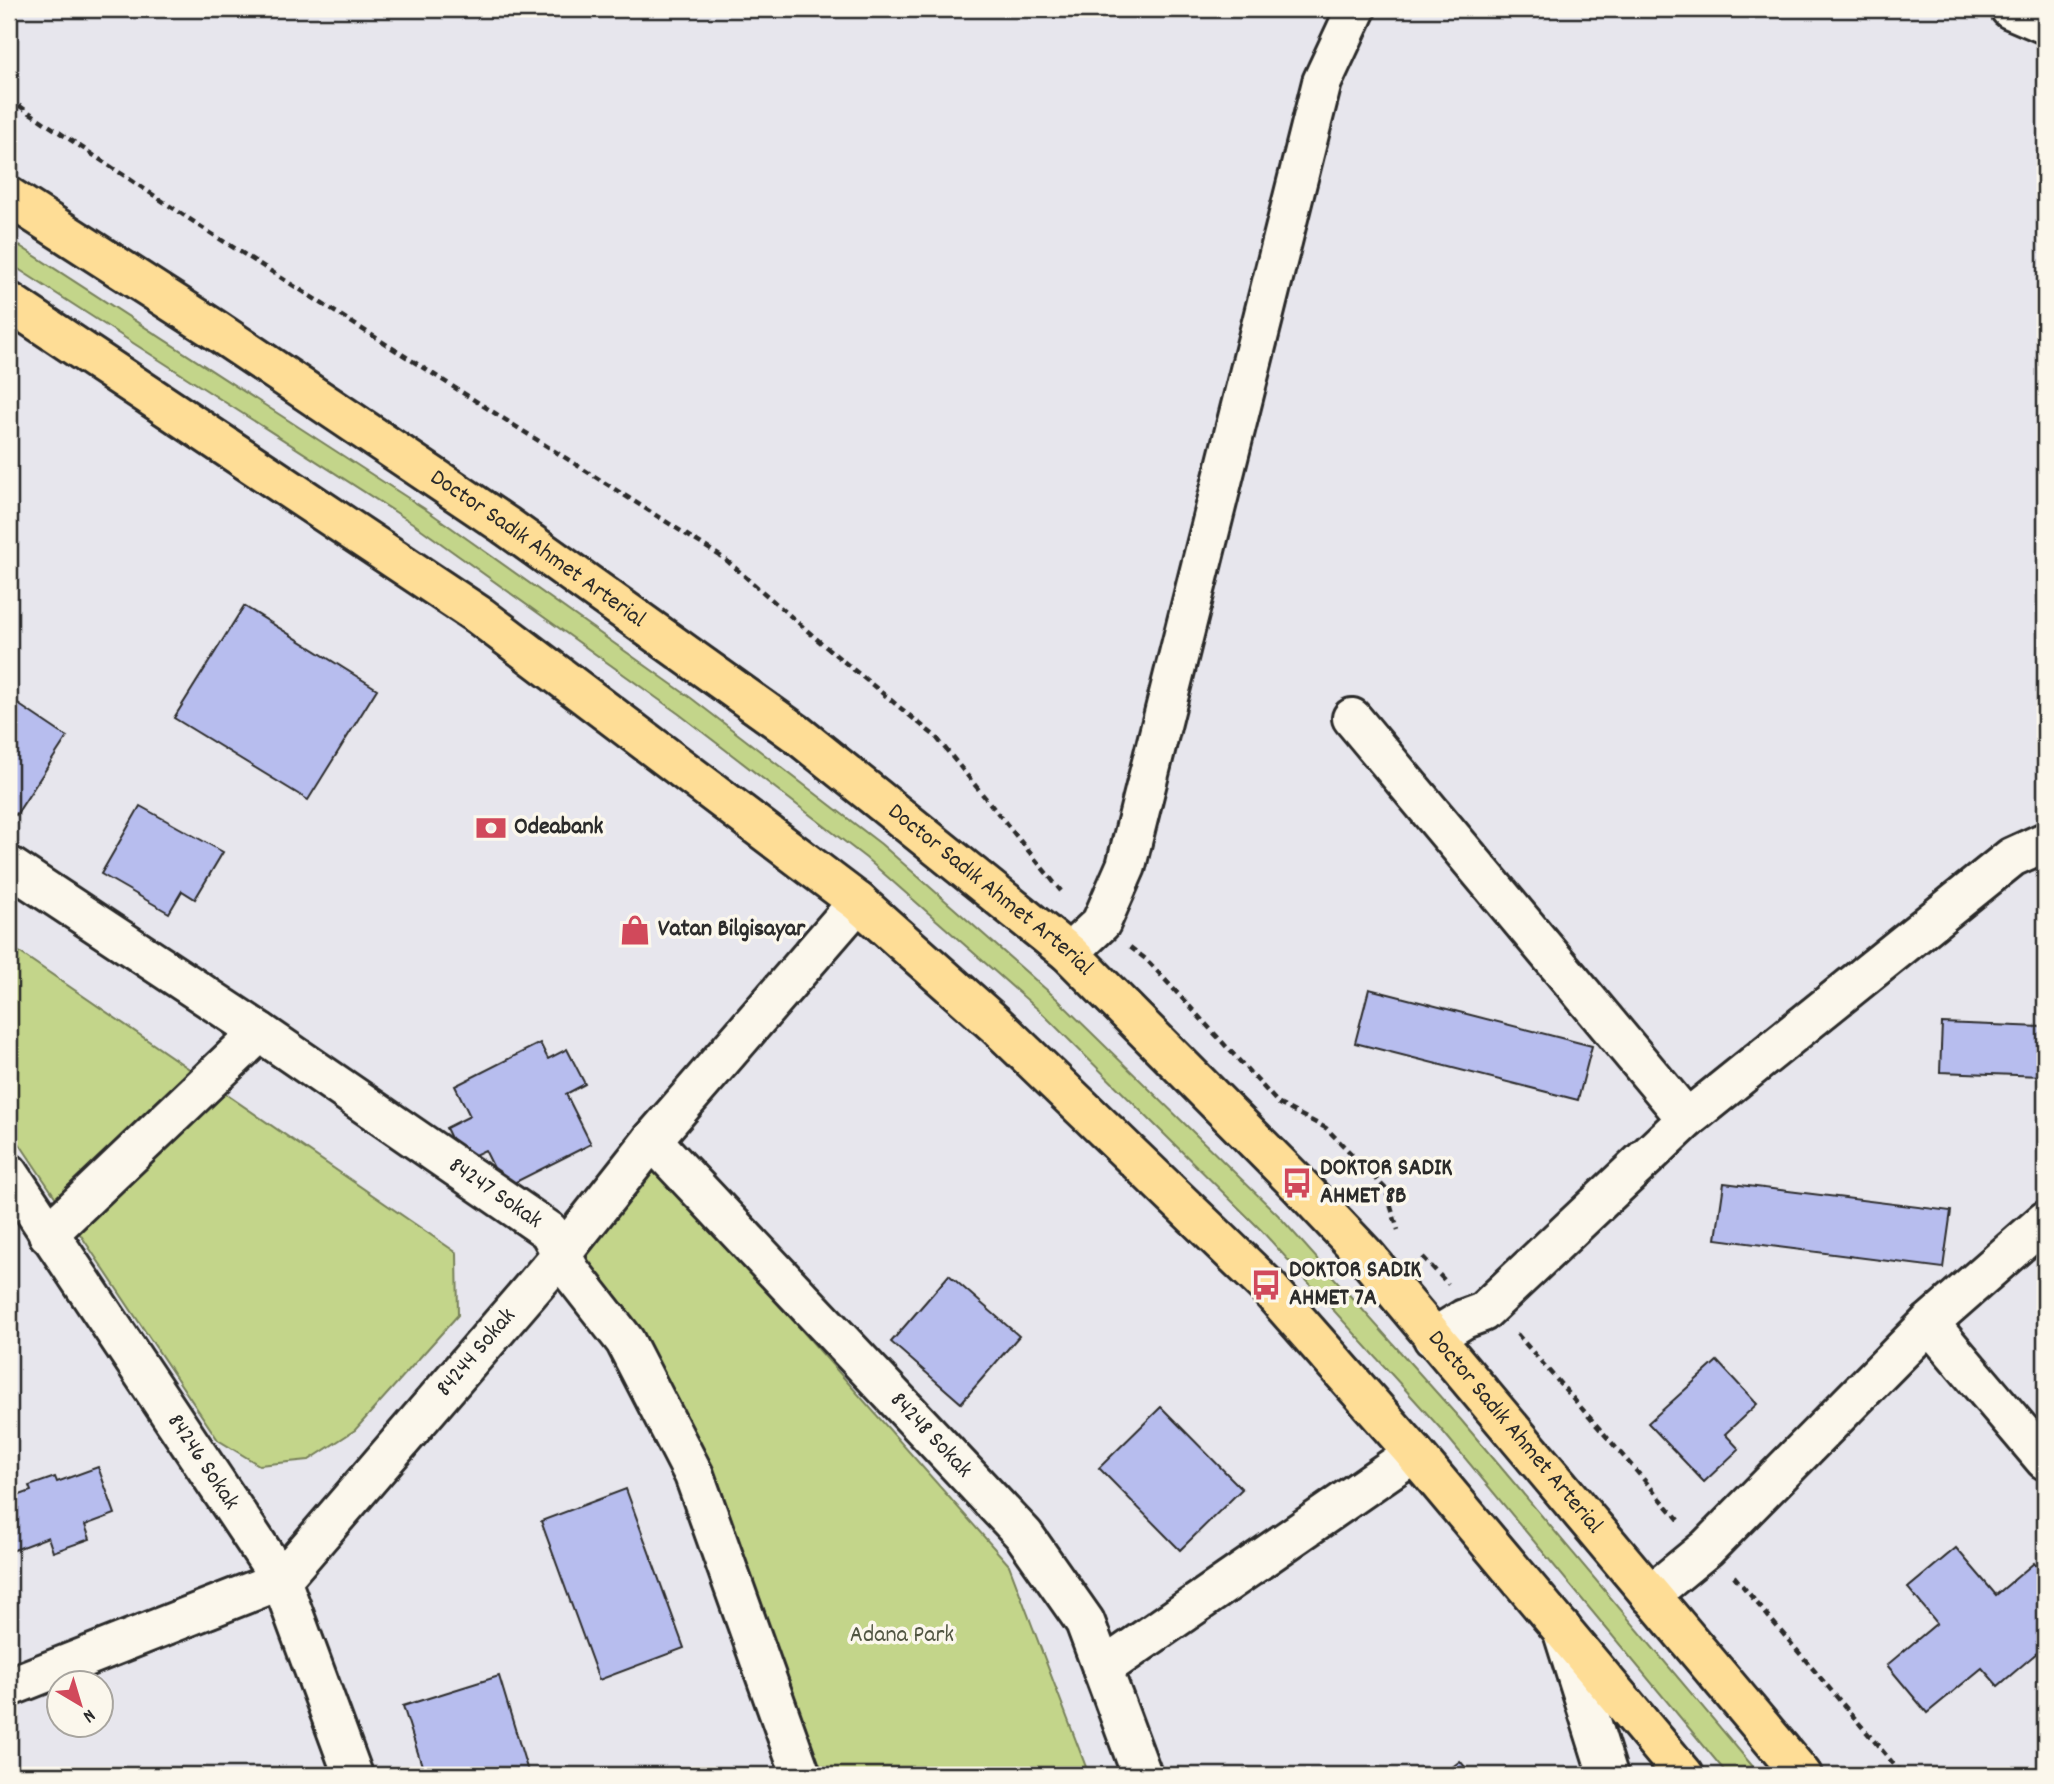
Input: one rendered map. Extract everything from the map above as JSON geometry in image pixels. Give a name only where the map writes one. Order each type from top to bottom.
[{"type":"main road","name":"Doctor Sadık Ahmet Arterial","points":[[9,197],[214,329],[516,533],[797,734],[1069,953],[1365,1255],[1802,1775]]},
{"type":"main road","points":[[9,302],[480,615],[858,902],[996,1025],[1266,1285],[1414,1452],[1684,1775]]},
{"type":"street","points":[[1069,953],[1101,923],[1126,866],[1322,82],[1356,9]]},
{"type":"street","points":[[2010,9],[2045,24]]},
{"type":"street","points":[[1352,718],[1687,1119]]},
{"type":"street","points":[[1433,1338],[1464,1318],[1483,1312],[1687,1119],[2012,857],[2045,842]]},
{"type":"street","name":"84247 Sokak","points":[[9,866],[260,1032],[548,1231],[571,1272],[625,1341],[694,1475],[801,1775]]},
{"type":"street","name":"84244 Sokak","points":[[9,1687],[281,1580],[561,1255],[652,1140],[858,902]]},
{"type":"street","points":[[48,1234],[260,1032]]},
{"type":"street","name":"84248 Sokak","points":[[652,1140],[1024,1535],[1085,1622],[1142,1775]]},
{"type":"street","name":"84246 Sokak","points":[[9,1173],[281,1580],[353,1775]]},
{"type":"street","points":[[1650,1595],[1707,1548],[1929,1323],[2045,1221]]},
{"type":"street","points":[[1929,1323],[2045,1460]]},
{"type":"street","points":[[1102,1668],[1379,1479],[1414,1452]]},
{"type":"street","points":[[1562,1629],[1608,1775]]},
{"type":"path","points":[[9,99],[209,232],[725,559],[826,647],[936,737],[1057,888]]},
{"type":"path","points":[[1147,960],[1279,1104],[1326,1128],[1385,1188],[1398,1230],[1407,1240]]},
{"type":"path","points":[[1416,1249],[1451,1289]]},
{"type":"path","points":[[1513,1330],[1682,1523]]},
{"type":"path","points":[[1727,1568],[1903,1775]]},
{"type":"green space","points":[[9,239],[425,509],[691,698],[881,844],[1057,999],[1278,1215],[1461,1420],[1760,1775],[1728,1775],[1440,1428],[1261,1230],[1041,1012],[866,858],[679,714],[414,524],[9,263]]},
{"type":"green space","points":[[9,945],[457,1253],[458,1315],[355,1430],[309,1460],[259,1465],[218,1440],[9,1128]]},
{"type":"green space","name":"Adana Park","points":[[646,1154],[1009,1565],[1089,1775],[821,1775],[703,1474],[571,1255]]},
{"type":"building","points":[[244,606],[377,689],[308,800],[174,718]]},
{"type":"building","points":[[9,698],[67,737],[16,815],[9,810]]},
{"type":"building","points":[[140,806],[223,852],[195,899],[182,891],[169,913],[101,874]]},
{"type":"building","points":[[1369,989],[1592,1046],[1578,1100],[1355,1043]]},
{"type":"building","points":[[1942,1023],[2045,1027],[2045,1076],[1940,1072]]},
{"type":"building","points":[[540,1043],[548,1059],[567,1049],[585,1084],[566,1094],[591,1144],[504,1188],[485,1150],[462,1161],[446,1128],[470,1116],[455,1086]]},
{"type":"building","points":[[1724,1183],[1951,1211],[1943,1268],[1716,1239]]},
{"type":"building","points":[[949,1275],[1019,1336],[961,1403],[891,1342]]},
{"type":"building","points":[[1717,1361],[1757,1404],[1725,1434],[1739,1449],[1704,1482],[1648,1423]]},
{"type":"building","points":[[1161,1407],[1242,1489],[1180,1550],[1099,1468]]},
{"type":"building","points":[[98,1467],[115,1514],[85,1525],[90,1539],[53,1552],[48,1537],[9,1552],[9,1499],[31,1491],[29,1486],[55,1477],[57,1482]]},
{"type":"building","points":[[626,1489],[684,1648],[599,1680],[541,1521]]},
{"type":"building","points":[[1956,1548],[1996,1595],[2034,1563],[2045,1576],[2045,1646],[1998,1686],[1982,1668],[1927,1713],[1887,1665],[1937,1623],[1908,1588]]},
{"type":"building","points":[[499,1676],[529,1775],[425,1775],[403,1706]]},
{"type":"building","points":[[1460,1761],[1472,1775],[1442,1775]]},
{"type":"place","name":"Odeabank","points":[[491,828]]},
{"type":"place","name":"Vatan Bilgisayar","points":[[635,930]]},
{"type":"place","name":"DOKTOR SADIK AHMET 8B","points":[[1297,1183]]},
{"type":"place","name":"DOKTOR SADIK AHMET 7A","points":[[1266,1285]]}]
